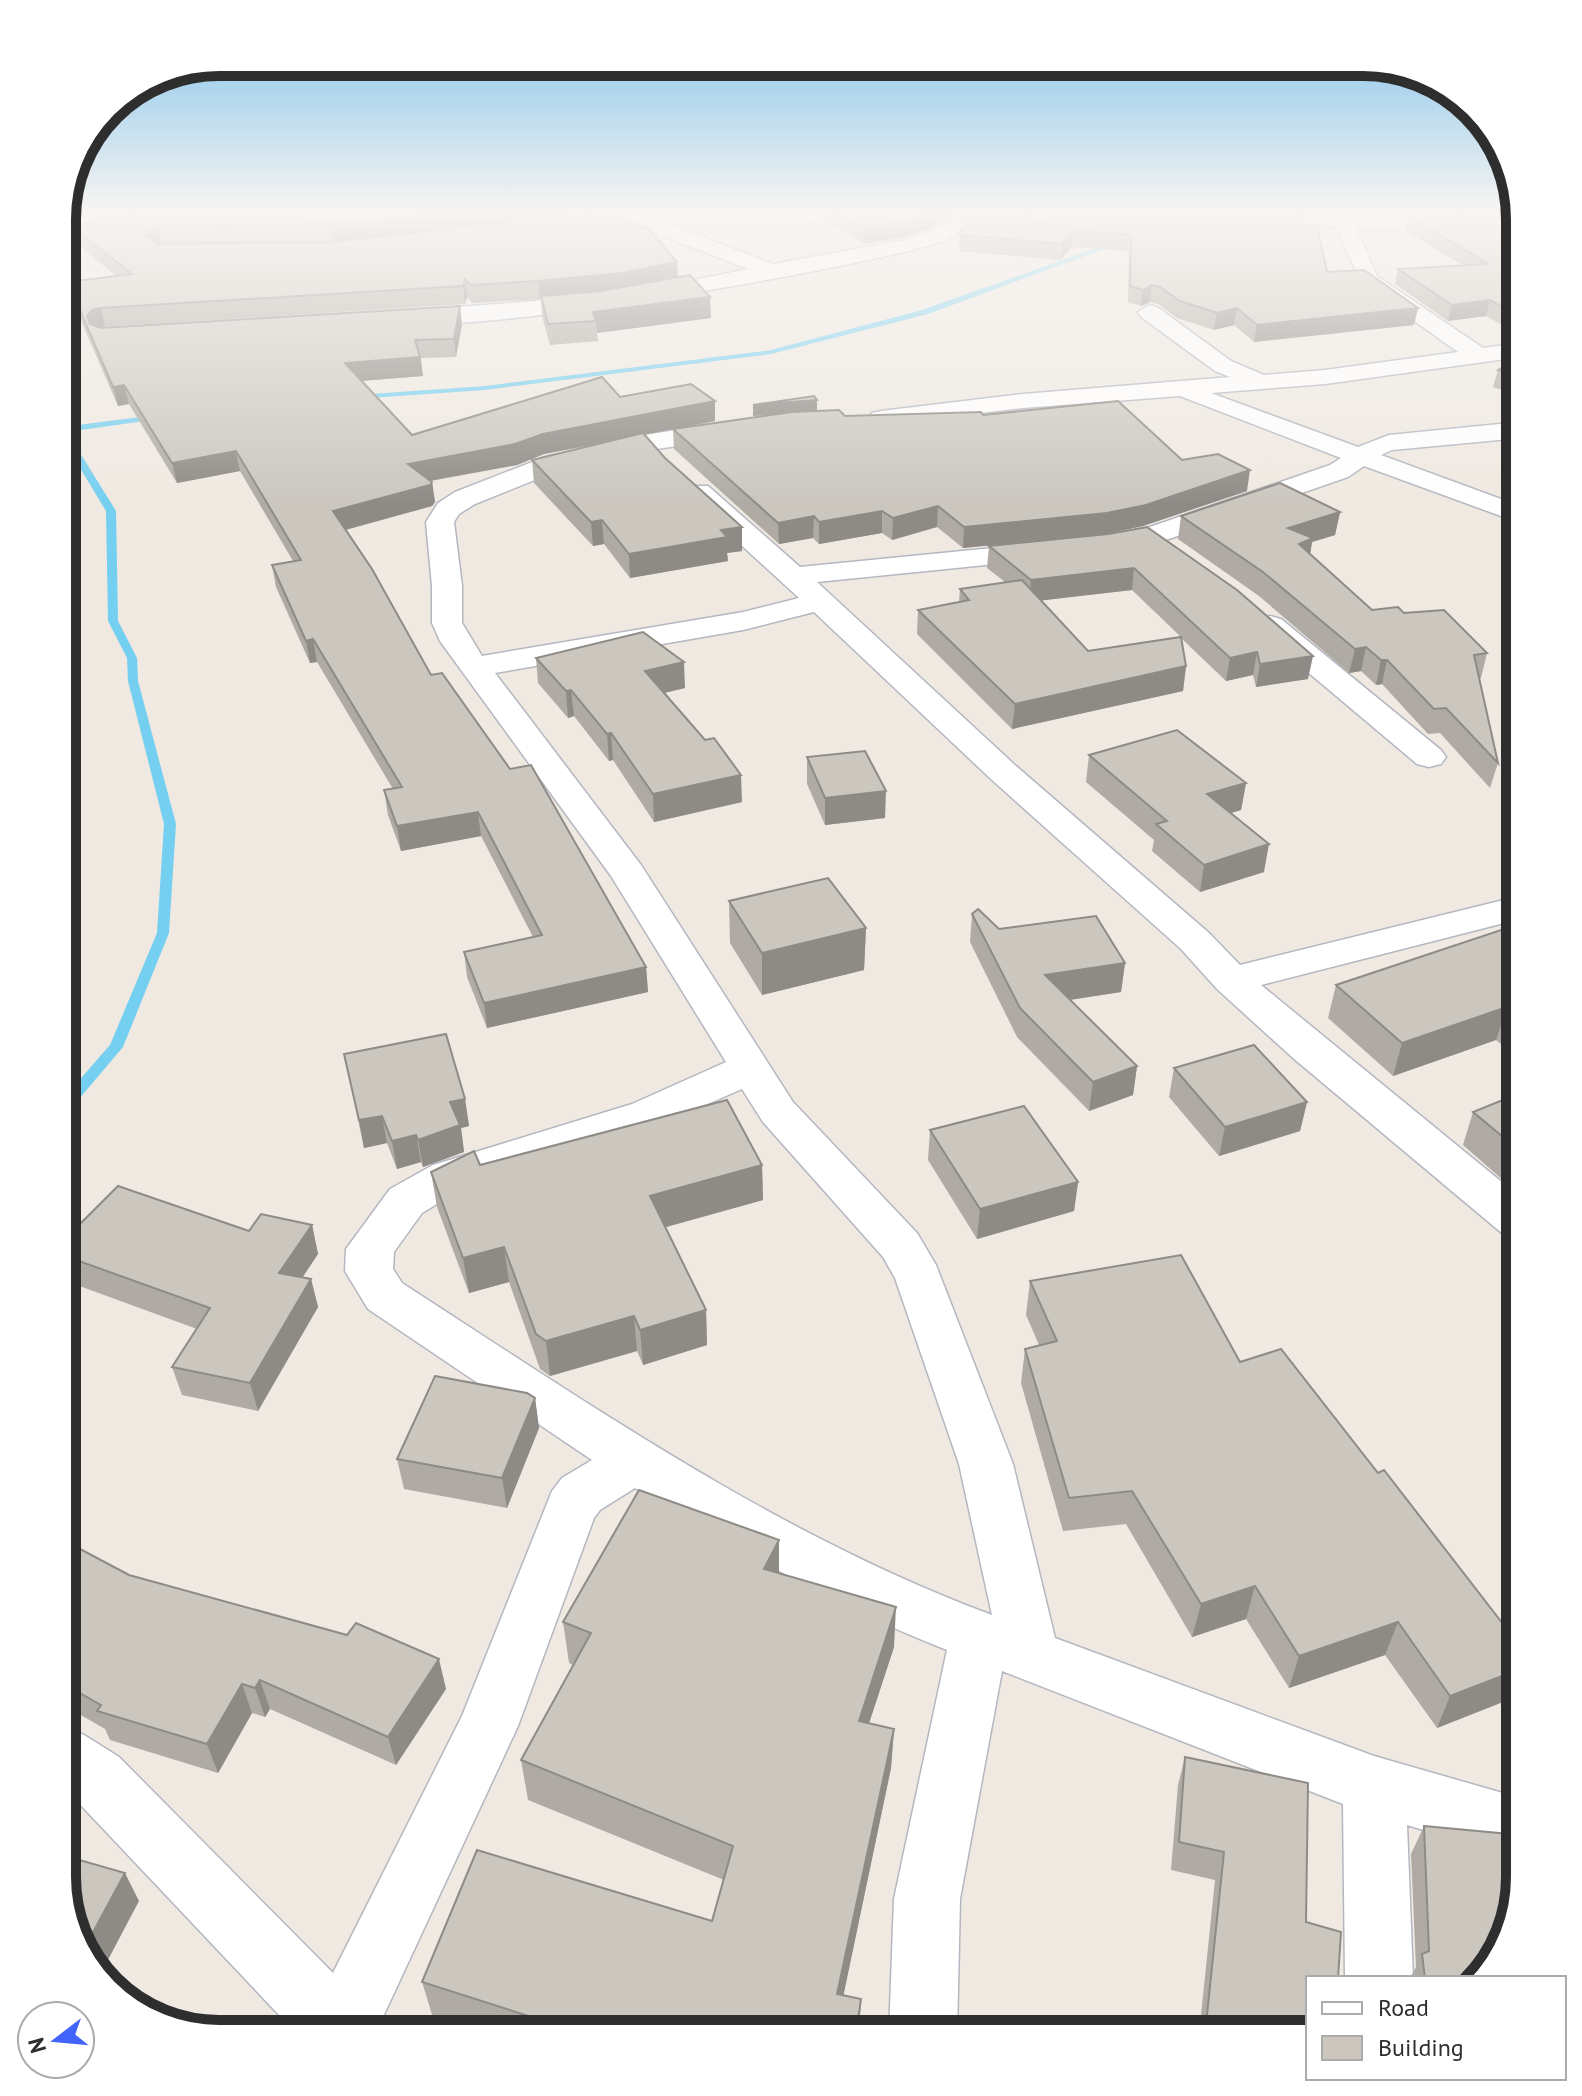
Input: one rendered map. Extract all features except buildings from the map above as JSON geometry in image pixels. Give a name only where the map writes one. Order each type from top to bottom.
[{"type":"street","points":[[387,319],[496,310]]},
{"type":"street","points":[[1413,310],[1478,355]]},
{"type":"street","points":[[1149,312],[1223,366],[1262,382]]},
{"type":"street","points":[[853,419],[922,415],[1023,401],[1340,375],[1506,352]]},
{"type":"street","points":[[1178,389],[1506,510]]},
{"type":"street","points":[[750,428],[650,442],[554,463],[465,498],[448,509],[440,522],[447,586],[447,623],[474,667],[628,873],[778,1112],[900,1245],[919,1278],[986,1464],[1005,1646],[927,1899],[923,2020]]},
{"type":"street","points":[[793,576],[1105,545],[1162,544],[1330,474],[1366,456],[1374,448],[1389,443],[1506,431]]},
{"type":"street","points":[[650,442],[677,473],[793,576],[1004,773],[1195,941],[1231,980],[1308,1048],[1506,1211]]},
{"type":"street","points":[[474,667],[743,621],[819,602]]},
{"type":"street","points":[[1246,604],[1316,666],[1429,757]]},
{"type":"street","points":[[1231,980],[1506,911]]},
{"type":"street","points":[[749,1068],[684,1100],[647,1114],[449,1176],[406,1201],[370,1249],[369,1271],[385,1296],[635,1461],[801,1558],[902,1607],[1242,1738],[1374,1786],[1506,1825]]},
{"type":"street","points":[[346,2020],[488,1726],[571,1507],[581,1494],[635,1461]]},
{"type":"street","points":[[76,1764],[97,1778],[329,2020]]},
{"type":"street","points":[[1374,1786],[1379,1976]]},
{"type":"waterway","points":[[356,397],[485,388],[771,352],[931,310]]},
{"type":"waterway","points":[[76,428],[156,417]]},
{"type":"waterway","points":[[76,454],[111,511],[113,621],[132,658],[133,681],[170,824],[163,933],[116,1047],[76,1094]]}]
